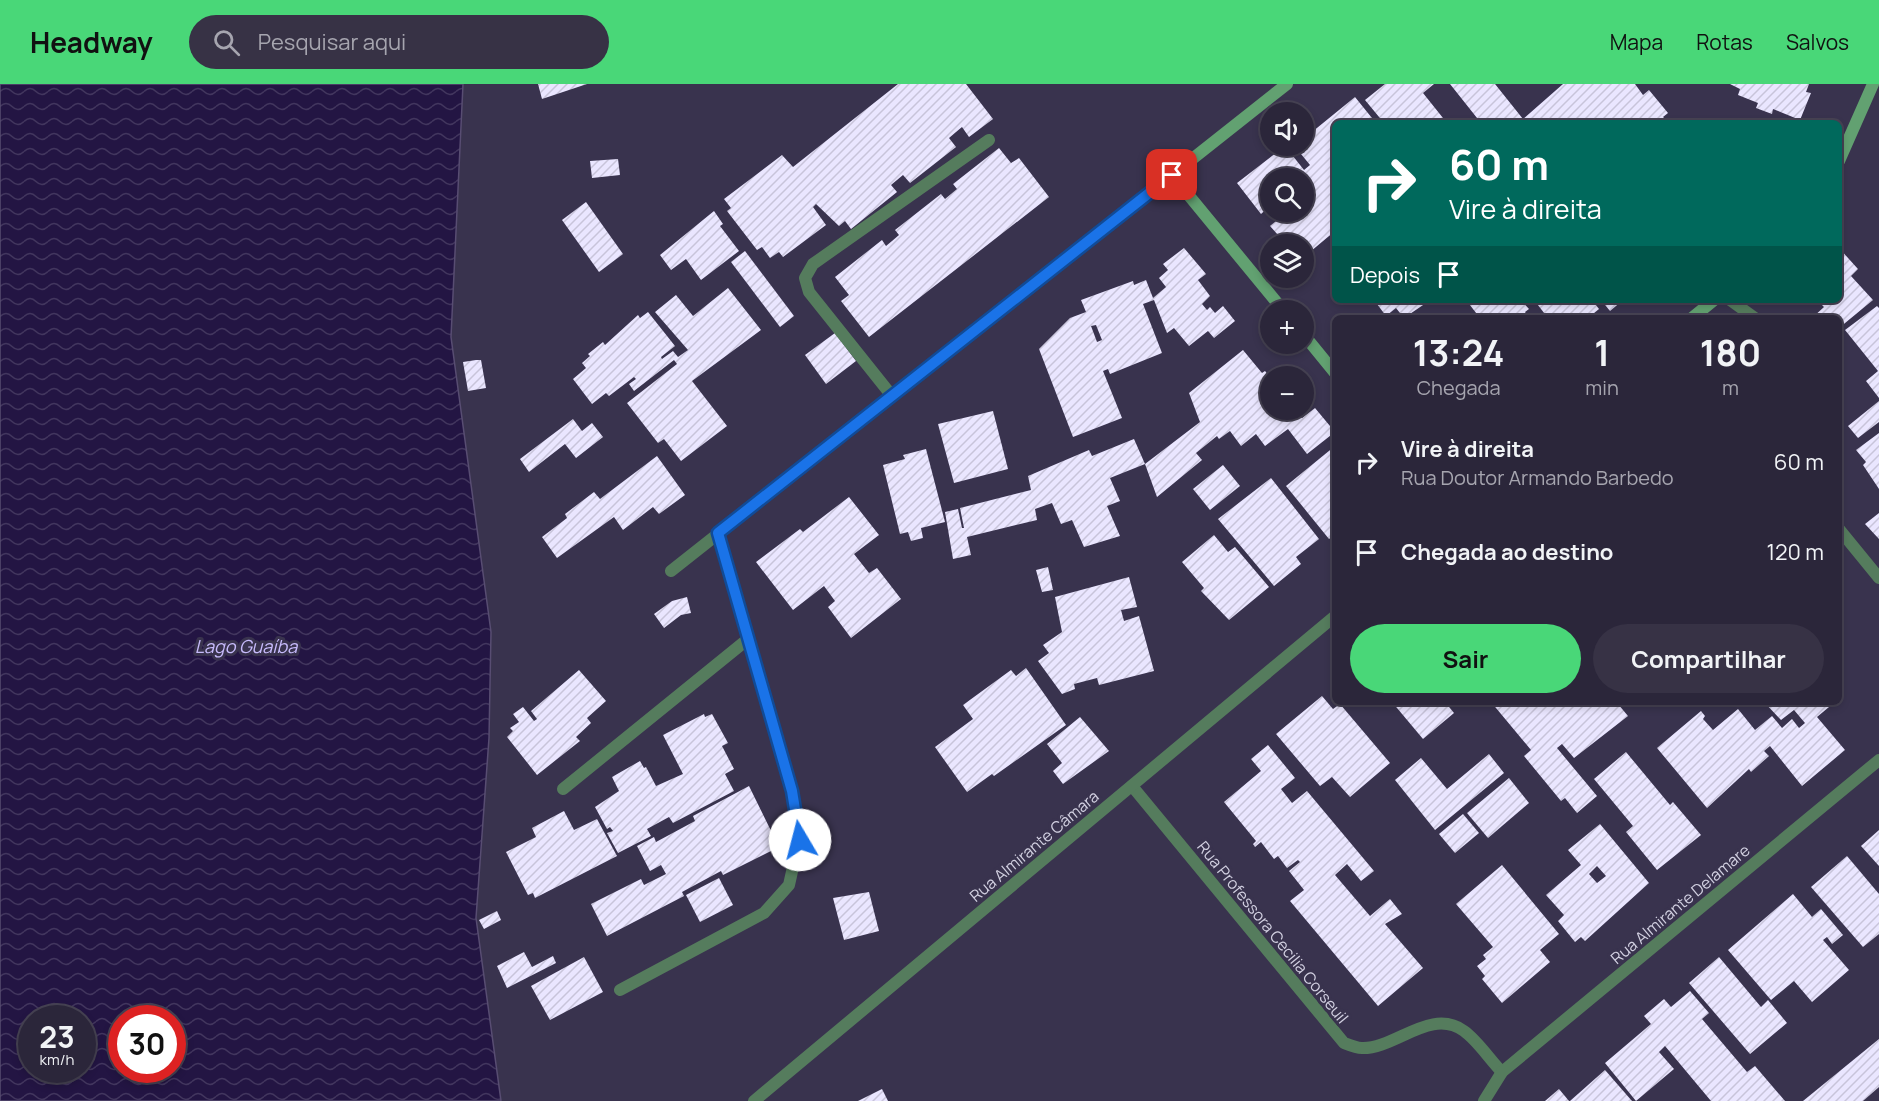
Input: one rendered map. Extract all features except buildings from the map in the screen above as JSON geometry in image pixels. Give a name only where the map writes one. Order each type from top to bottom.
[{"type":"street","points":[[671,571],[1287,84]]},
{"type":"street","points":[[1842,154],[1873,84]]},
{"type":"street","points":[[892,396],[809,292],[805,278],[813,264],[989,140]]},
{"type":"street","points":[[1172,175],[1276,300]]},
{"type":"street","points":[[1696,315],[1710,303]]},
{"type":"street","points":[[1734,303],[1751,315]]},
{"type":"street","points":[[1314,347],[1332,369]]},
{"type":"street","points":[[620,990],[764,913],[789,885],[800,840],[792,791],[718,533]]},
{"type":"street","points":[[1842,533],[1879,578]]},
{"type":"street","name":"Rua Almirante Câmara","points":[[754,1101],[1332,619]]},
{"type":"street","points":[[563,789],[748,639]]},
{"type":"street","name":"Rua Almirante Delamare","points":[[1502,1072],[1879,760]]},
{"type":"street","name":"Rua Professora Cecilia Corseuil","points":[[1132,786],[1344,1043],[1362,1048],[1381,1044],[1422,1027],[1443,1024],[1463,1030],[1502,1072]]},
{"type":"street","points":[[1484,1101],[1502,1072]]},
{"type":"water","name":"Lago Guaíba","points":[[0,84],[463,84],[451,337],[491,632],[489,738],[476,918],[501,1101],[0,1101]]},
{"type":"route","points":[[800,840],[792,791],[718,533],[1172,175]]}]
